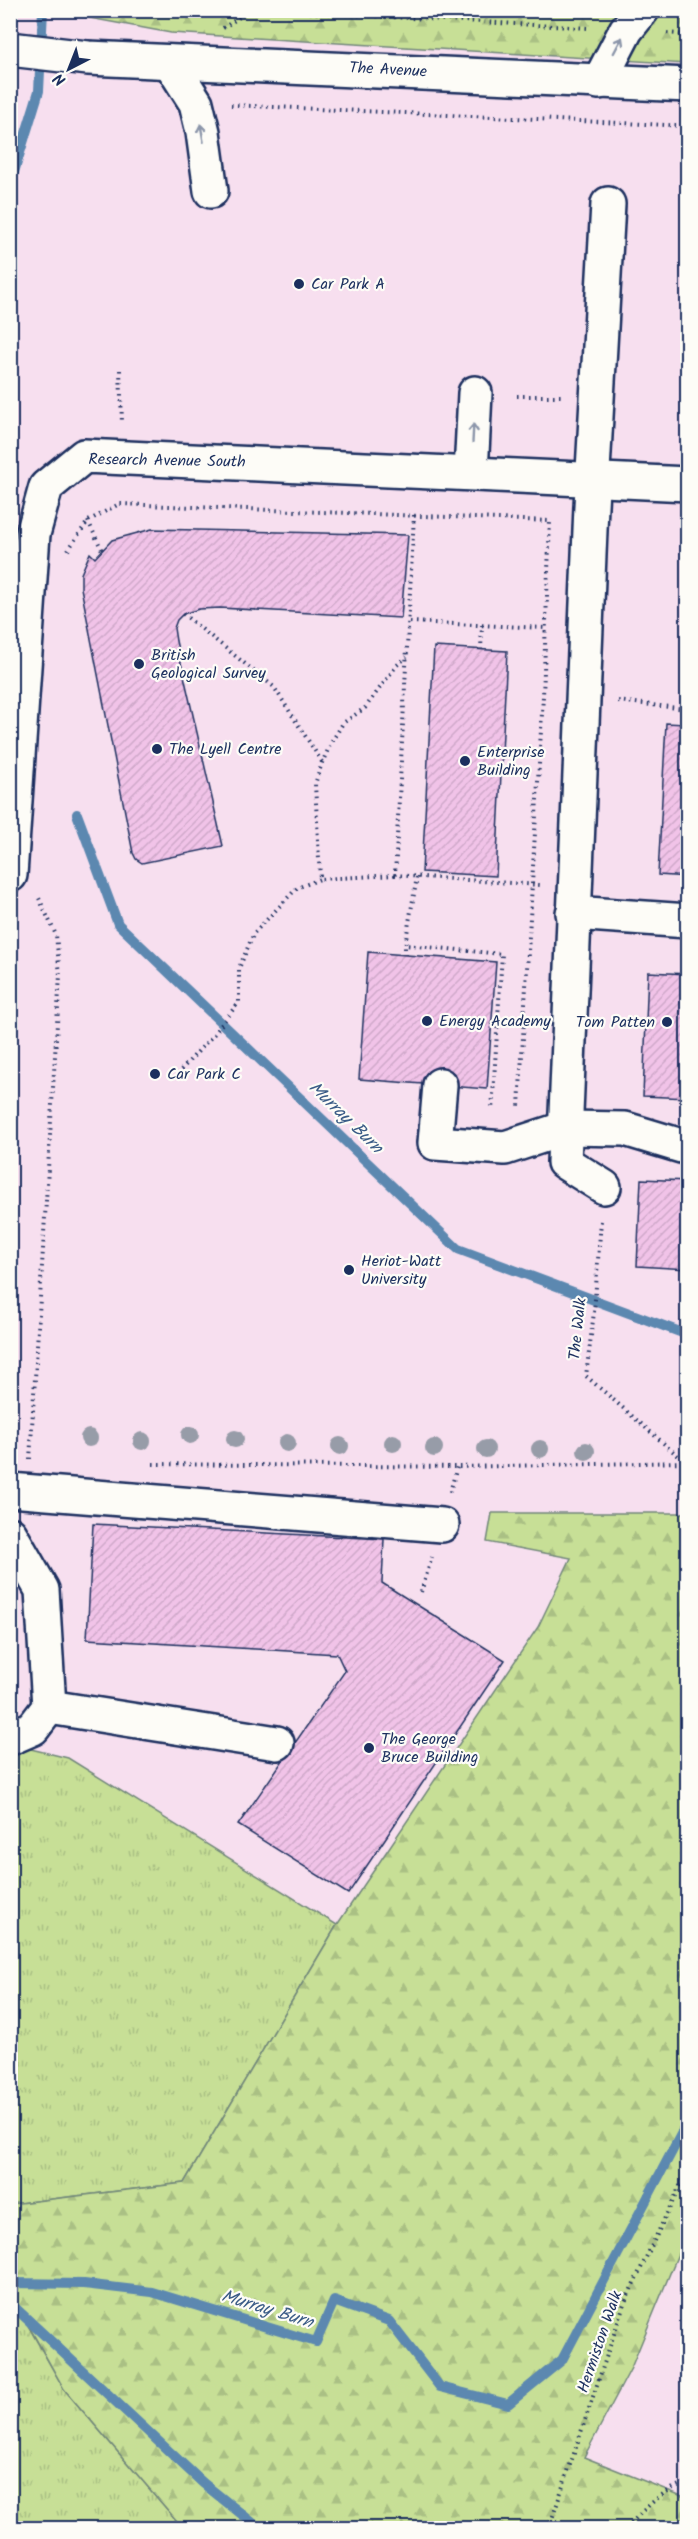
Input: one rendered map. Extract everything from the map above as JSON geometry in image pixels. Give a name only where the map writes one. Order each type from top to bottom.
[{"type":"street","points":[[599,82],[634,20]]},
{"type":"street","name":"The Avenue","points":[[10,50],[88,58],[376,69],[687,85]]},
{"type":"street","points":[[170,62],[196,103],[203,132],[211,191]]},
{"type":"street","points":[[604,1187],[564,1162],[592,479],[608,204]]},
{"type":"street","points":[[471,472],[475,393]]},
{"type":"street","name":"Research Avenue South","points":[[24,882],[33,534],[46,487],[84,456],[471,472],[687,484]]},
{"type":"street","points":[[573,900],[687,921]]},
{"type":"street","points":[[440,1085],[435,1143],[504,1146],[566,1128],[625,1129],[687,1148]]},
{"type":"street","points":[[10,1490],[442,1525]]},
{"type":"street","points":[[10,1534],[42,1590],[49,1707],[33,1728],[10,1738]]},
{"type":"street","points":[[49,1707],[277,1743]]},
{"type":"path","points":[[268,10],[634,20],[687,35]]},
{"type":"path","points":[[517,396],[597,396]]},
{"type":"path","points":[[63,559],[88,521],[119,504],[550,521],[532,885],[504,1146]]},
{"type":"path","points":[[395,875],[414,515]]},
{"type":"path","points":[[88,521],[102,550]]},
{"type":"path","points":[[183,614],[274,687],[322,763]]},
{"type":"path","points":[[410,622],[545,628]]},
{"type":"path","points":[[481,650],[482,625]]},
{"type":"path","points":[[320,879],[315,784],[322,763],[344,723],[365,708],[397,664],[408,656]]},
{"type":"path","points":[[181,1070],[214,1034],[238,1002],[239,968],[254,933],[297,888],[320,879],[395,875],[532,885],[573,900]]},
{"type":"path","points":[[405,955],[417,877]]},
{"type":"path","points":[[24,882],[38,898],[56,935],[60,975],[30,1460]]},
{"type":"path","points":[[405,945],[502,954],[504,1146]]},
{"type":"path","name":"The Walk","points":[[604,1187],[594,1312],[586,1376],[687,1462]]},
{"type":"path","points":[[20,1458],[39,1461]]},
{"type":"path","points":[[150,1464],[457,1467],[687,1462]]},
{"type":"path","name":"Hermiston Walk","points":[[549,2529],[624,2304],[687,2169]]},
{"type":"path","points":[[627,2529],[646,2506],[678,2485],[687,2482]]},
{"type":"shaded area","name":"Heriot-Watt University","points":[[11,11],[687,11],[687,2528],[11,2528]]},
{"type":"green space","points":[[52,11],[687,11],[687,64],[171,33]]},
{"type":"green space","points":[[492,1513],[687,1513],[687,2232],[631,2368],[584,2457],[687,2498],[687,2528],[183,2528],[64,2389],[11,2294],[11,2204],[184,2183],[337,1925],[538,1627],[571,1558],[487,1542]]},
{"type":"green space","points":[[10,1744],[68,1758],[337,1925],[184,2183],[11,2204]]},
{"type":"green space","points":[[10,2294],[64,2389],[183,2528],[11,2528]]},
{"type":"building","points":[[688,235],[688,274],[685,274]]},
{"type":"building","name":"The Lyell Centre","points":[[152,529],[408,535],[401,618],[220,608],[199,609],[183,614],[177,620],[174,628],[176,641],[223,846],[142,863],[133,853],[81,588],[81,574],[90,553],[95,558],[112,540]]},
{"type":"building","name":"Enterprise Building","points":[[434,647],[507,651],[496,876],[422,872]]},
{"type":"building","points":[[687,693],[688,877],[658,875],[666,723],[685,724]]},
{"type":"building","name":"Energy Academy","points":[[368,952],[496,962],[487,1089],[359,1079]]},
{"type":"building","name":"Tom Patten","points":[[648,972],[688,974],[688,1098],[643,1096]]},
{"type":"building","points":[[641,1179],[688,1181],[688,1269],[637,1266]]},
{"type":"building","name":"The George Bruce Building","points":[[93,1524],[384,1539],[382,1583],[505,1660],[348,1894],[238,1825],[345,1671],[337,1654],[87,1639]]},
{"type":"waterway","name":"Murray Burn","points":[[10,185],[39,91],[43,10]]},
{"type":"waterway","name":"Murray Burn","points":[[77,814],[118,924],[458,1249],[688,1335]]},
{"type":"waterway","name":"Murray Burn","points":[[10,2283],[84,2284],[152,2292],[316,2342],[334,2301],[389,2321],[440,2387],[508,2404],[562,2360],[688,2121]]},
{"type":"waterway","points":[[10,2303],[203,2483],[259,2528]]},
{"type":"place","name":"Car Park A","points":[[299,284]]},
{"type":"place","name":"British Geological Survey","points":[[139,664]]},
{"type":"place","name":"The Lyell Centre","points":[[157,749]]},
{"type":"place","name":"Enterprise Building","points":[[465,761]]},
{"type":"place","name":"Energy Academy","points":[[427,1021]]},
{"type":"place","name":"Tom Patten","points":[[667,1022]]},
{"type":"place","name":"Car Park C","points":[[155,1074]]},
{"type":"place","name":"Heriot-Watt University","points":[[349,1270]]},
{"type":"place","name":"The George Bruce Building","points":[[369,1748]]}]
